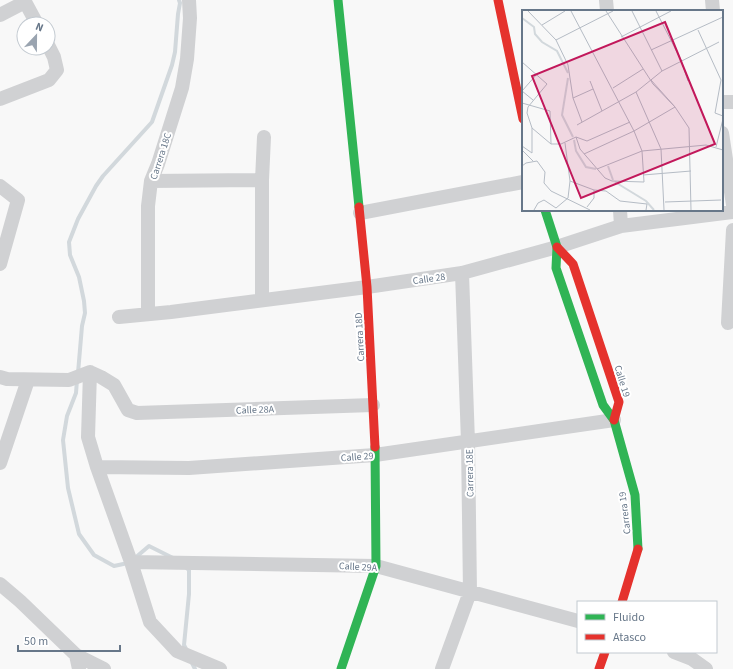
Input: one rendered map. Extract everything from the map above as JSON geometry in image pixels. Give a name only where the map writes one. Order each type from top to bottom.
[{"type":"main road","name":"Carrera 18D","points":[[338,0],[367,287],[375,455],[376,566],[341,669]]},
{"type":"main road","points":[[498,0],[522,114]]},
{"type":"main road","name":"Calle 19","points":[[545,211],[557,247],[556,268],[603,405],[614,420]]},
{"type":"main road","name":"Calle 19","points":[[557,247],[573,264],[619,402],[614,420]]},
{"type":"main road","name":"Carrera 19","points":[[614,420],[635,495],[639,547],[622,601]]},
{"type":"main road","points":[[599,669],[605,653]]},
{"type":"street","name":"Carrera 18C","points":[[148,314],[148,206],[151,181],[158,164],[182,88],[187,59],[190,18],[189,0]]},
{"type":"street","points":[[606,0],[607,10]]},
{"type":"street","points":[[712,0],[713,10]]},
{"type":"street","points":[[0,15],[25,1],[33,16]]},
{"type":"street","points":[[0,99],[49,80],[57,70],[54,56]]},
{"type":"street","points":[[262,300],[262,180],[264,137]]},
{"type":"street","points":[[723,140],[733,205]]},
{"type":"street","points":[[151,181],[262,180]]},
{"type":"street","points":[[360,213],[522,182]]},
{"type":"street","points":[[0,186],[18,200],[0,264]]},
{"type":"street","points":[[620,211],[621,226]]},
{"type":"street","name":"Calle 28","points":[[118,316],[148,314],[367,287],[462,273],[557,247],[621,226],[733,212]]},
{"type":"street","points":[[728,323],[733,230]]},
{"type":"street","name":"Carrera 18E","points":[[442,669],[470,592],[468,442],[462,273]]},
{"type":"street","points":[[0,377],[7,379],[28,380],[70,380],[90,372],[88,437],[150,622],[177,651],[220,669]]},
{"type":"street","name":"Calle 28A","points":[[90,372],[114,385],[128,410],[137,413],[373,405]]},
{"type":"street","points":[[0,463],[28,380]]},
{"type":"street","name":"Calle 29","points":[[97,467],[190,468],[375,455],[614,420]]},
{"type":"street","name":"Calle 29A","points":[[131,562],[376,566],[577,620]]},
{"type":"street","points":[[0,584],[20,601],[76,655],[104,669]]},
{"type":"street","points":[[677,653],[692,658],[706,669]]},
{"type":"street","points":[[76,655],[79,669]]},
{"type":"waterway","points":[[78,373],[82,326],[85,313],[79,277],[70,255],[69,242],[78,219],[96,186],[103,176],[152,122],[172,65],[175,52],[180,3],[179,0]]},
{"type":"waterway","points":[[77,380],[76,393],[67,416],[63,440],[68,488],[79,534],[94,555],[114,566],[128,563]]},
{"type":"waterway","points":[[135,558],[149,546],[173,558]]},
{"type":"waterway","points":[[185,567],[189,570],[189,594],[184,645],[187,651]]},
{"type":"waterway","points":[[191,661],[195,669]]},
{"type":"traffic: fast","points":[[338,0],[359,207]]},
{"type":"traffic: fast","points":[[545,211],[557,247],[556,268],[603,405],[614,420],[635,495],[638,549]]},
{"type":"traffic: fast","points":[[341,669],[376,566],[375,447]]},
{"type":"traffic: jam","points":[[498,0],[522,114]]},
{"type":"traffic: jam","points":[[359,207],[367,287],[375,447]]},
{"type":"traffic: jam","points":[[557,247],[573,264],[619,402],[614,420]]},
{"type":"traffic: jam","points":[[622,601],[638,549]]},
{"type":"traffic: jam","points":[[599,669],[605,653]]}]
